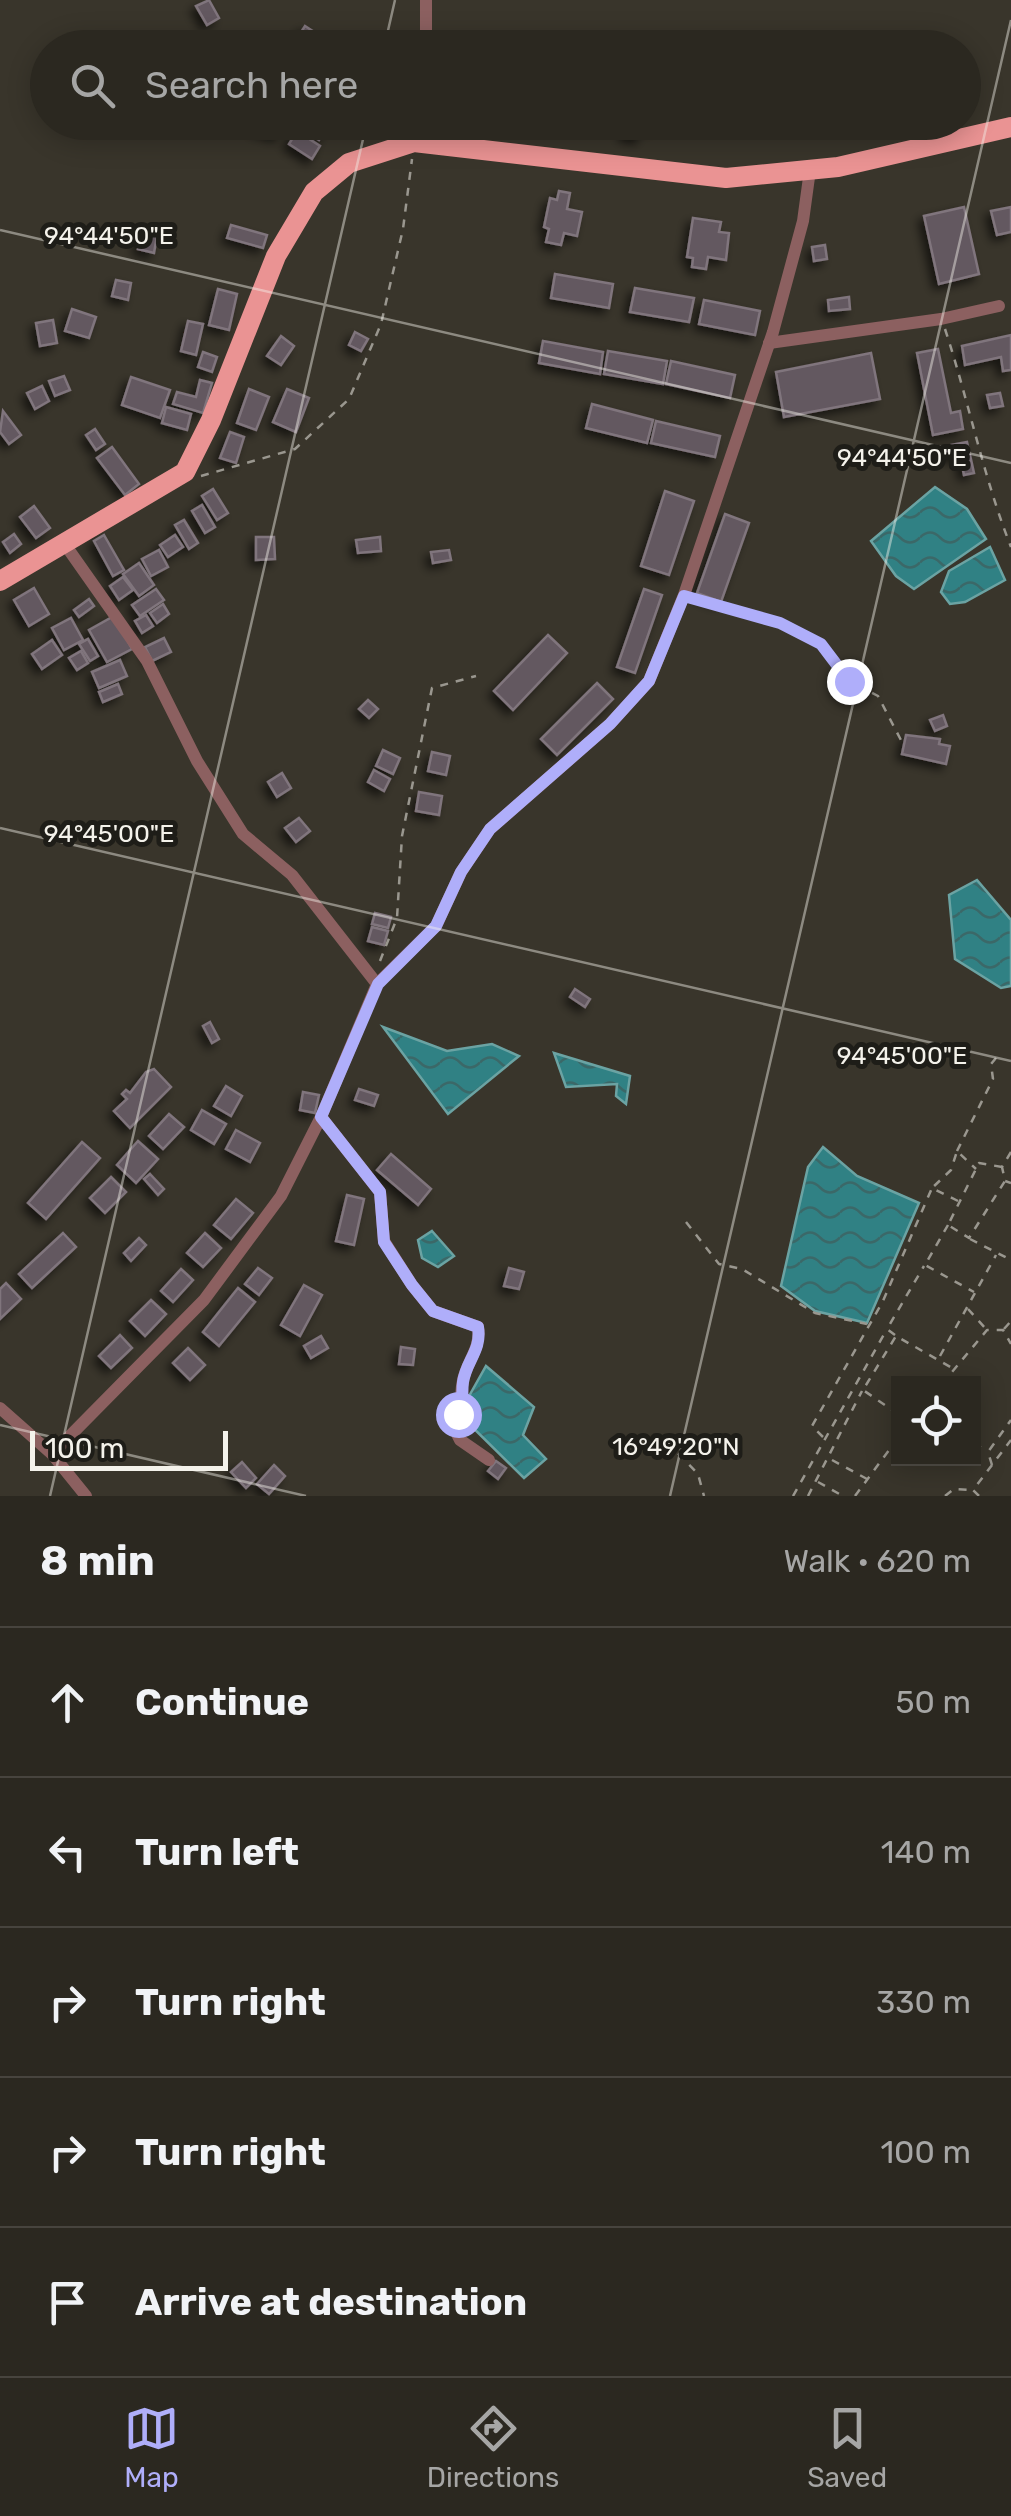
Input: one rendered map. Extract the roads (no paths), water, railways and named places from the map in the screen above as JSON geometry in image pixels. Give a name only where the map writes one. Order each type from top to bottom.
[{"type":"highway","points":[[981,134],[1011,128]]},
{"type":"highway","points":[[0,581],[184,472],[211,420],[276,256],[314,192],[349,163],[399,140]]},
{"type":"highway","points":[[470,140],[726,178],[810,170],[954,140]]},
{"type":"street","points":[[426,0],[426,30]]},
{"type":"street","points":[[52,1454],[204,1300],[280,1196],[321,1117],[376,980],[436,926],[461,872],[490,829],[610,724],[649,681],[684,596],[769,343],[803,221],[810,170]]},
{"type":"street","points":[[769,343],[941,319],[999,306]]},
{"type":"street","points":[[64,543],[146,661],[198,761],[243,834],[292,875],[376,980]]},
{"type":"street","points":[[321,1117],[380,1192],[384,1242],[412,1285],[433,1311],[478,1327],[480,1342],[463,1381],[464,1403],[453,1426],[460,1440],[488,1460]]},
{"type":"street","points":[[0,1408],[52,1454],[86,1496]]},
{"type":"water","points":[[935,487],[967,509],[986,539],[914,589],[896,576],[871,541]]},
{"type":"water","points":[[990,547],[1005,580],[965,602],[950,604],[941,592],[949,571]]},
{"type":"water","points":[[977,880],[1011,920],[1011,986],[1001,988],[955,959],[949,895]]},
{"type":"water","points":[[383,1027],[447,1051],[492,1044],[519,1056],[448,1114]]},
{"type":"water","points":[[554,1053],[630,1076],[626,1104],[616,1096],[617,1084],[566,1087]]},
{"type":"water","points":[[823,1147],[857,1176],[919,1203],[867,1323],[815,1311],[781,1286],[808,1167]]},
{"type":"water","points":[[432,1231],[454,1256],[438,1267],[422,1258],[418,1240]]},
{"type":"water","points":[[486,1366],[534,1407],[523,1435],[546,1459],[524,1478],[459,1414]]}]
